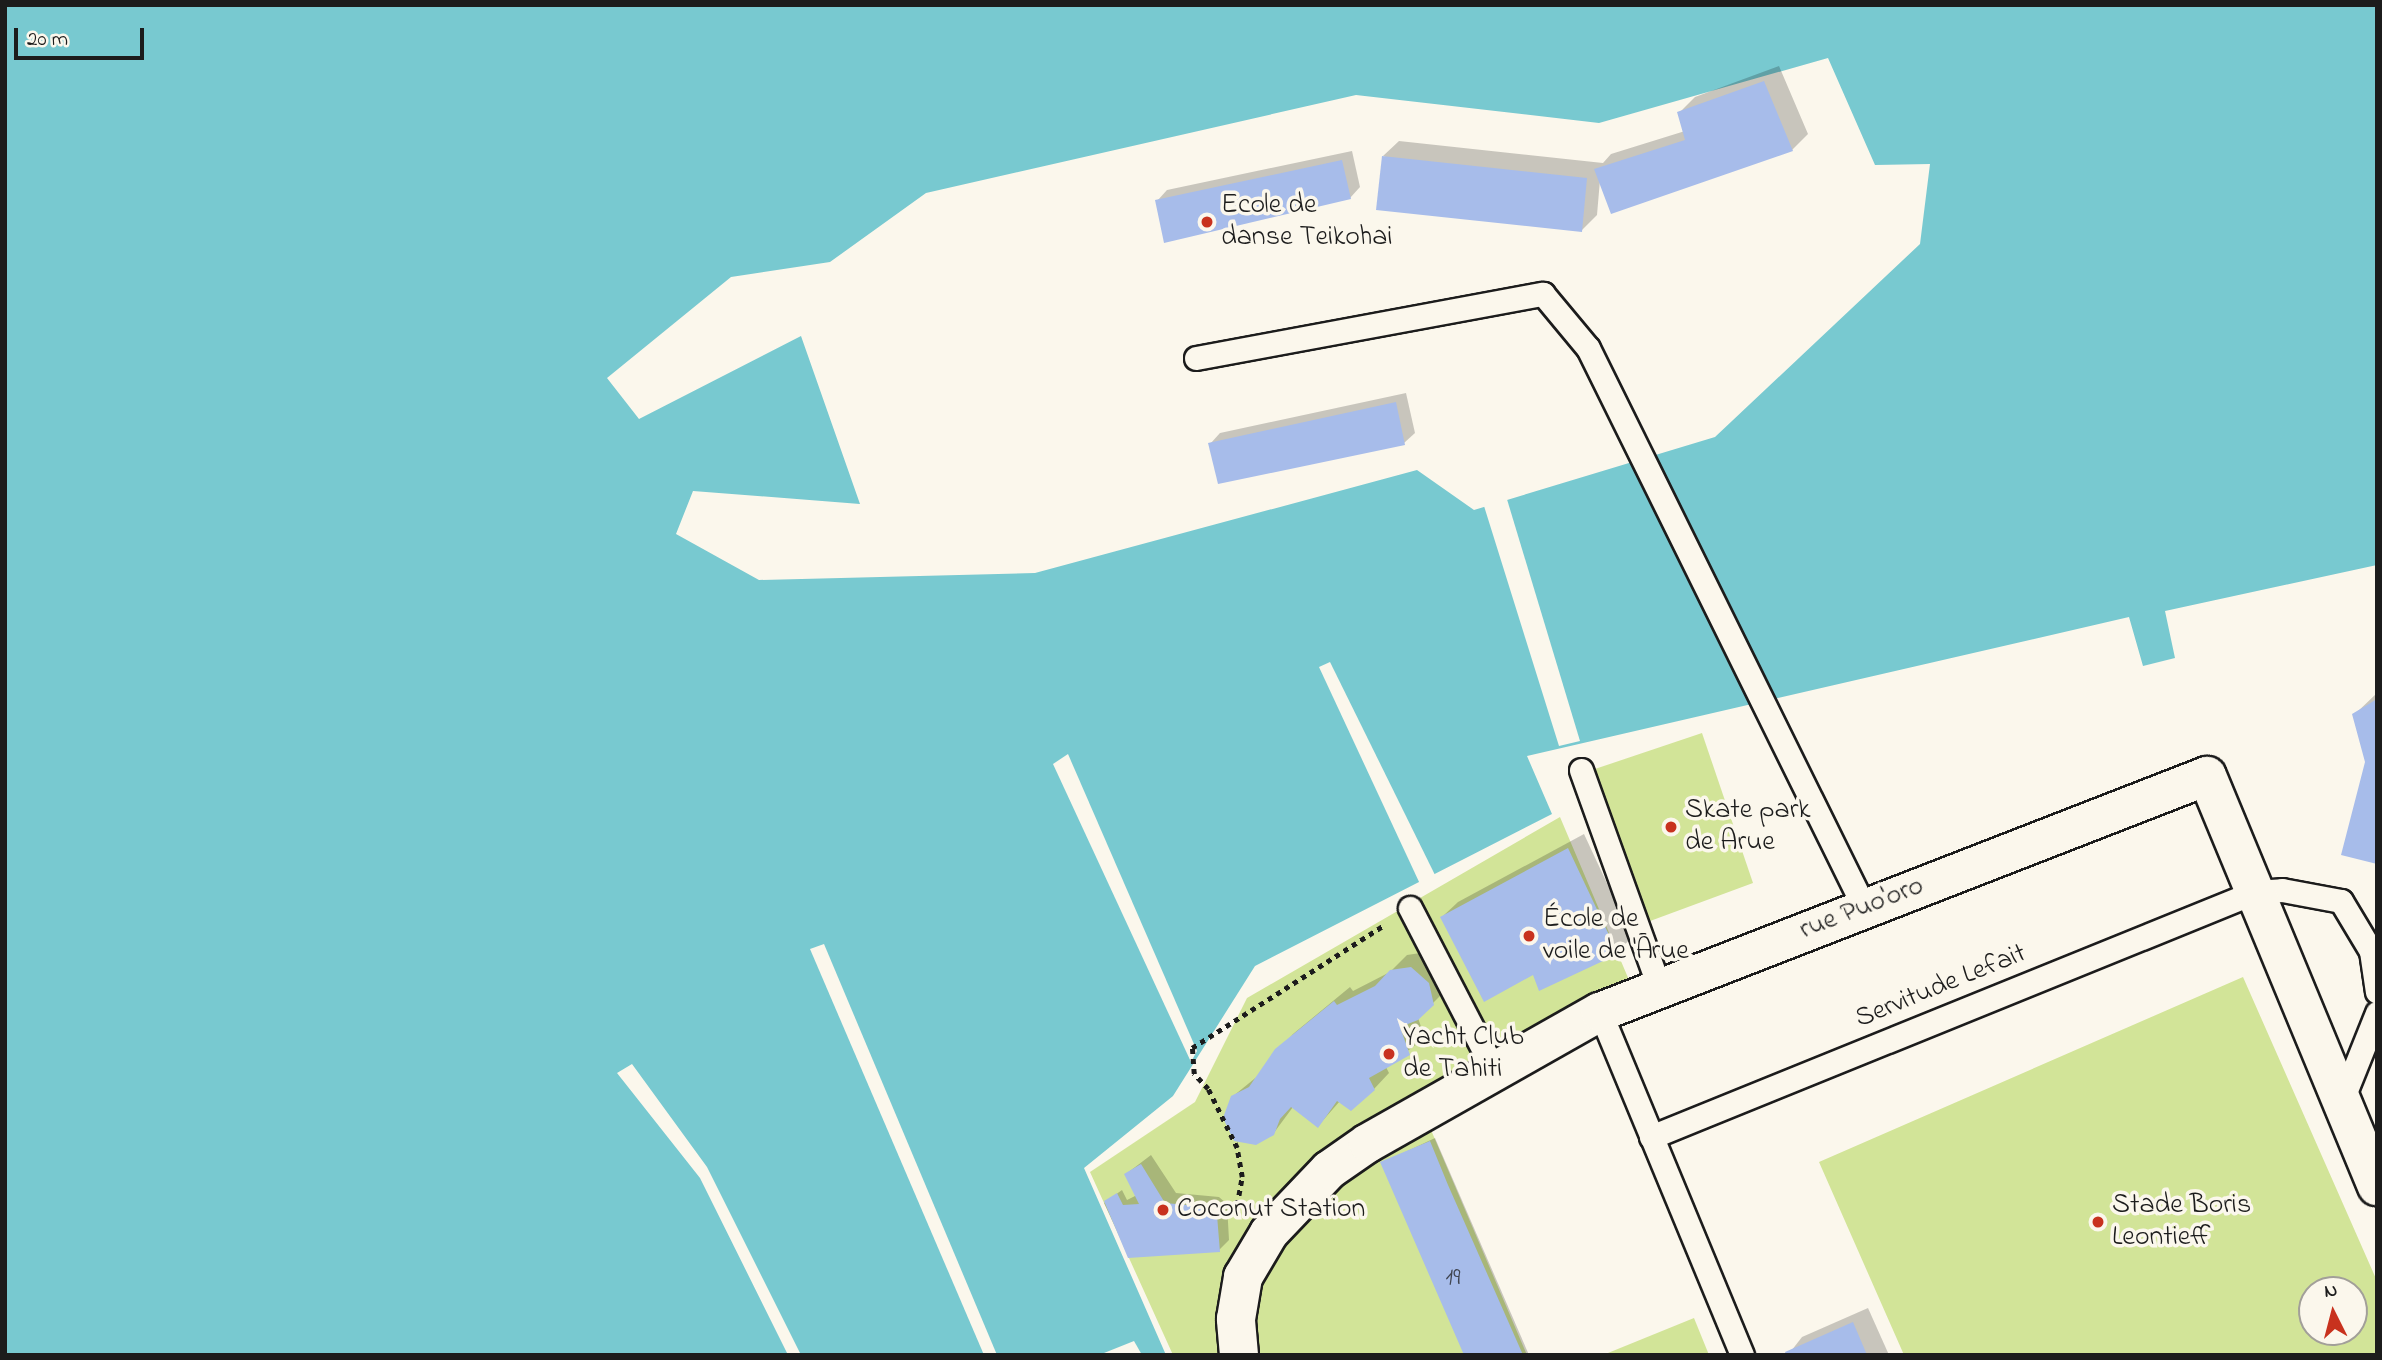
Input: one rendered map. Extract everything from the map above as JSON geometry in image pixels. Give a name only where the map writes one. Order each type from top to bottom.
[{"type":"street","name":"rue Puo'oro","points":[[1239,1355],[1236,1319],[1243,1277],[1269,1233],[1329,1170],[1368,1143],[1600,1012],[2207,776],[2377,1186]]},
{"type":"lane","points":[[1196,358],[1543,294],[1588,348],[1865,909]]},
{"type":"lane","points":[[1581,770],[1659,987]]},
{"type":"lane","points":[[2255,892],[2282,890],[2341,901],[2371,951],[2377,992]]},
{"type":"lane","name":"Servitude Lefait","points":[[1651,1138],[2255,892]]},
{"type":"lane","points":[[1410,908],[1494,1070]]},
{"type":"lane","points":[[1600,1012],[1742,1355]]},
{"type":"lane","points":[[2342,1100],[2377,1013]]},
{"type":"path","points":[[1235,1217],[1242,1177],[1237,1149],[1208,1089],[1194,1074],[1192,1048],[1410,908]]},
{"type":"green space","name":"Skate park de Arue","points":[[1702,733],[1753,883],[1642,924],[1589,771]]},
{"type":"green space","name":"Yacht Club de Tahiti","points":[[1560,817],[1640,1006],[1431,1130],[1527,1355],[1173,1355],[1090,1172],[1195,1102],[1247,998]]},
{"type":"green space","name":"Stade Boris Leontieff","points":[[2243,977],[2377,1281],[2377,1355],[1904,1355],[1819,1162]]},
{"type":"green space","points":[[1694,1318],[1709,1355],[1603,1355]]},
{"type":"water","points":[[5,5],[2377,5],[2377,565],[2165,611],[2175,658],[2143,666],[2129,617],[1527,756],[1552,814],[1255,966],[1173,1096],[1084,1168],[1166,1355],[5,1355]],"holes":[[[1828,58],[1875,165],[1930,164],[1920,244],[1715,437],[1474,510],[1417,470],[1035,573],[759,580],[676,534],[693,491],[860,504],[801,336],[639,419],[607,378],[731,277],[830,262],[926,193],[1356,95],[1599,123]]]},
{"type":"pier","points":[[1506,496],[1580,741],[1559,746],[1484,506]]},
{"type":"pier","points":[[1330,662],[1436,877],[1420,884],[1319,667]]},
{"type":"pier","points":[[1068,754],[1197,1051],[1191,1062],[1053,764]]},
{"type":"pier","points":[[824,944],[997,1355],[984,1355],[810,949]]},
{"type":"pier","points":[[632,1064],[707,1167],[801,1355],[788,1355],[700,1178],[617,1073]]},
{"type":"pier","points":[[1134,1341],[1142,1355],[1099,1355]]},
{"type":"building","points":[[1764,81],[1793,151],[1611,214],[1594,169],[1685,140],[1677,112]]},
{"type":"building","points":[[1382,156],[1587,178],[1582,232],[1376,210]]},
{"type":"building","name":"Ecole de danse Teikohai","points":[[1342,160],[1351,199],[1164,243],[1155,200]]},
{"type":"building","points":[[1396,402],[1405,445],[1218,484],[1208,443]]},
{"type":"building","points":[[2377,699],[2377,864],[2341,855],[2365,762],[2352,714]]},
{"type":"building","name":"École de voile de 'Ārue","points":[[1568,848],[1618,954],[1539,991],[1533,975],[1484,1002],[1440,917]]},
{"type":"building","name":"Yacht Club de Tahiti","points":[[1411,967],[1429,983],[1434,1005],[1418,1020],[1400,1027],[1410,1055],[1369,1078],[1375,1090],[1351,1111],[1337,1101],[1318,1128],[1291,1107],[1280,1119],[1274,1135],[1256,1145],[1234,1141],[1223,1118],[1231,1096],[1249,1087],[1275,1049],[1334,1001],[1337,1005],[1375,986],[1390,970]]},
{"type":"building","points":[[1430,1141],[1523,1355],[1464,1355],[1380,1162]]},
{"type":"building","name":"Coconut Station","points":[[1141,1164],[1165,1203],[1209,1207],[1217,1215],[1220,1252],[1128,1258],[1104,1201],[1117,1193],[1123,1205],[1139,1204],[1124,1174]]},
{"type":"building","points":[[1853,1322],[1867,1355],[1786,1355],[1785,1352]]},
{"type":"place","name":"Ecole de danse Teikohai","points":[[1207,222]]},
{"type":"place","name":"Skate park de Arue","points":[[1671,827]]},
{"type":"place","name":"École de voile de 'Ārue","points":[[1529,936]]},
{"type":"place","name":"Yacht Club de Tahiti","points":[[1389,1054]]},
{"type":"place","name":"Coconut Station","points":[[1163,1210]]},
{"type":"place","name":"Stade Boris Leontieff","points":[[2098,1222]]}]
